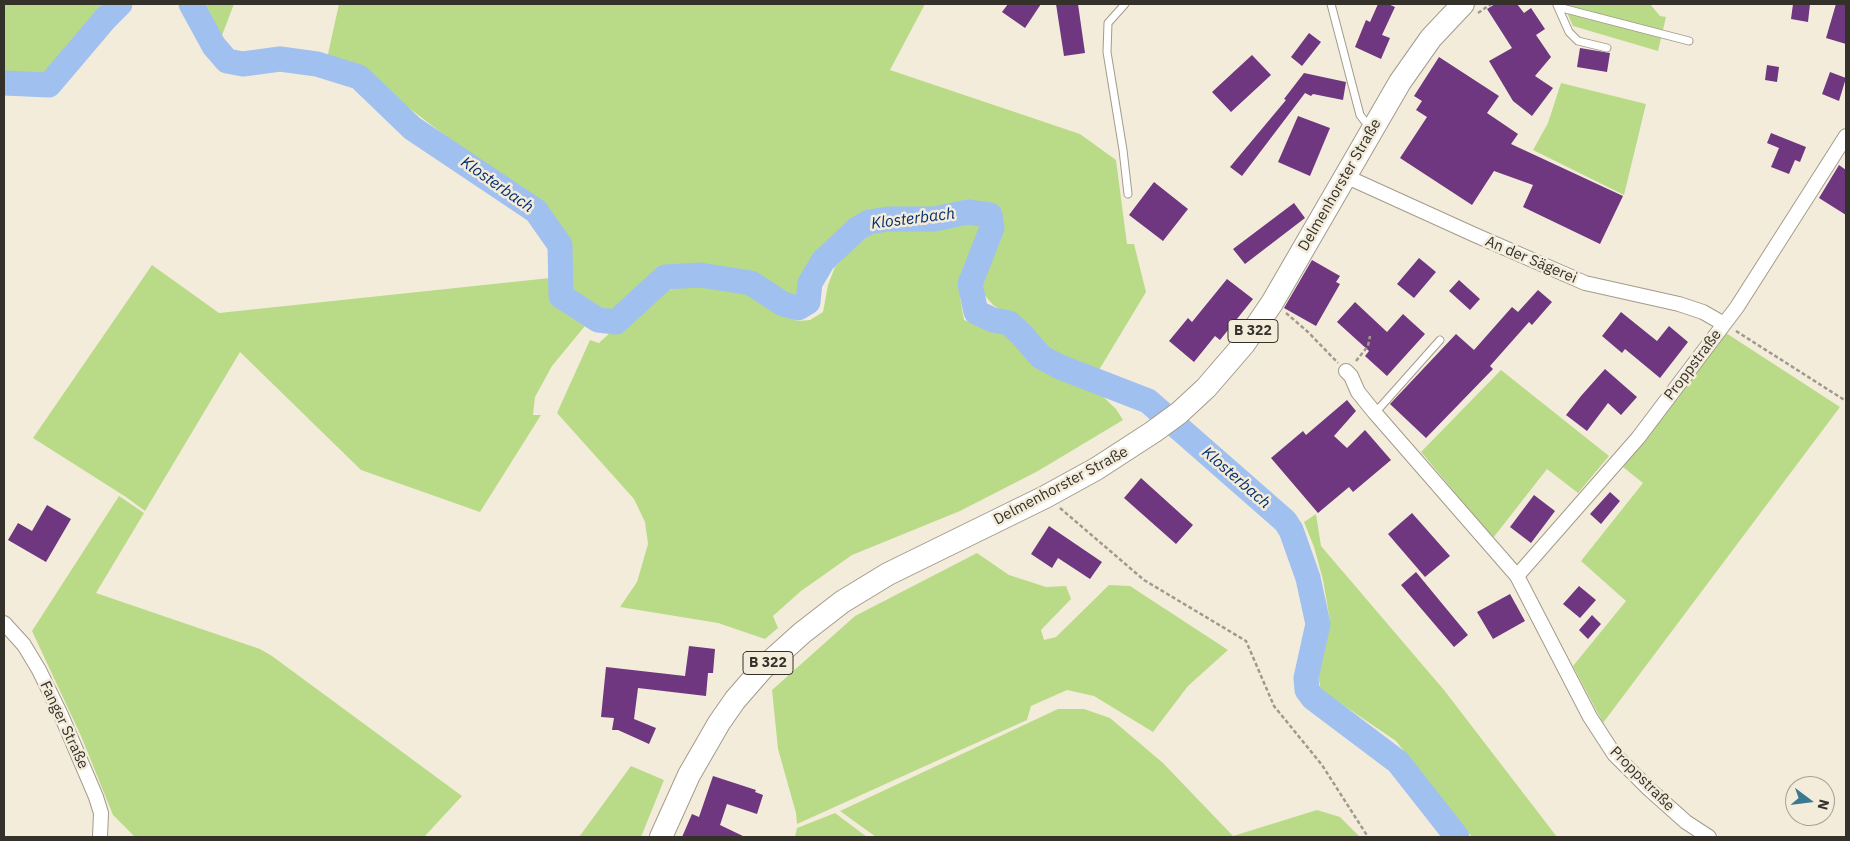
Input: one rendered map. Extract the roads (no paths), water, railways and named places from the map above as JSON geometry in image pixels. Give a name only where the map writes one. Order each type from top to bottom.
[{"type":"main road","name":"Delmenhorster Straße","points":[[661,837],[689,775],[719,724],[762,669],[802,633],[842,602],[888,574],[1054,492],[1113,459],[1179,413],[1219,374],[1249,337],[1272,303],[1371,129],[1414,60],[1463,4]]},
{"type":"street","name":"Proppstraße","points":[[1517,576],[1638,438],[1737,307],[1846,136]]},
{"type":"street","name":"An der Sägerei","points":[[1345,176],[1586,283],[1678,304],[1703,312],[1724,324]]},
{"type":"street","name":"Proppstraße","points":[[1346,372],[1351,376],[1358,392],[1517,576],[1590,717],[1614,754],[1686,822],[1709,837]]},
{"type":"street","name":"Fanger Straße","points":[[4,623],[24,645],[76,748],[96,798],[100,813],[100,837]]},
{"type":"lane","points":[[1125,4],[1108,23],[1107,52],[1128,194]]},
{"type":"lane","points":[[1331,4],[1360,116],[1371,129]]},
{"type":"lane","points":[[1557,6],[1689,41]]},
{"type":"lane","points":[[1557,6],[1569,32],[1578,41],[1607,48]]},
{"type":"lane","points":[[1375,412],[1440,340]]},
{"type":"waterway","name":"Klosterbach","points":[[4,83],[49,85],[120,4]]},
{"type":"waterway","name":"Klosterbach","points":[[191,4],[214,46],[227,61],[243,64],[280,59],[317,64],[359,77],[412,128],[536,211],[560,245],[561,296],[598,320],[616,322],[665,277],[700,275],[751,283],[783,304],[798,308],[808,302],[810,283],[823,261],[857,229],[869,222],[888,219],[934,219],[968,212],[990,215],[992,228],[970,284],[976,312],[993,320],[1009,323],[1041,357],[1060,367],[1148,401],[1285,521],[1291,530],[1308,578],[1318,624],[1306,678],[1307,690],[1313,698],[1398,762],[1457,837]]}]
